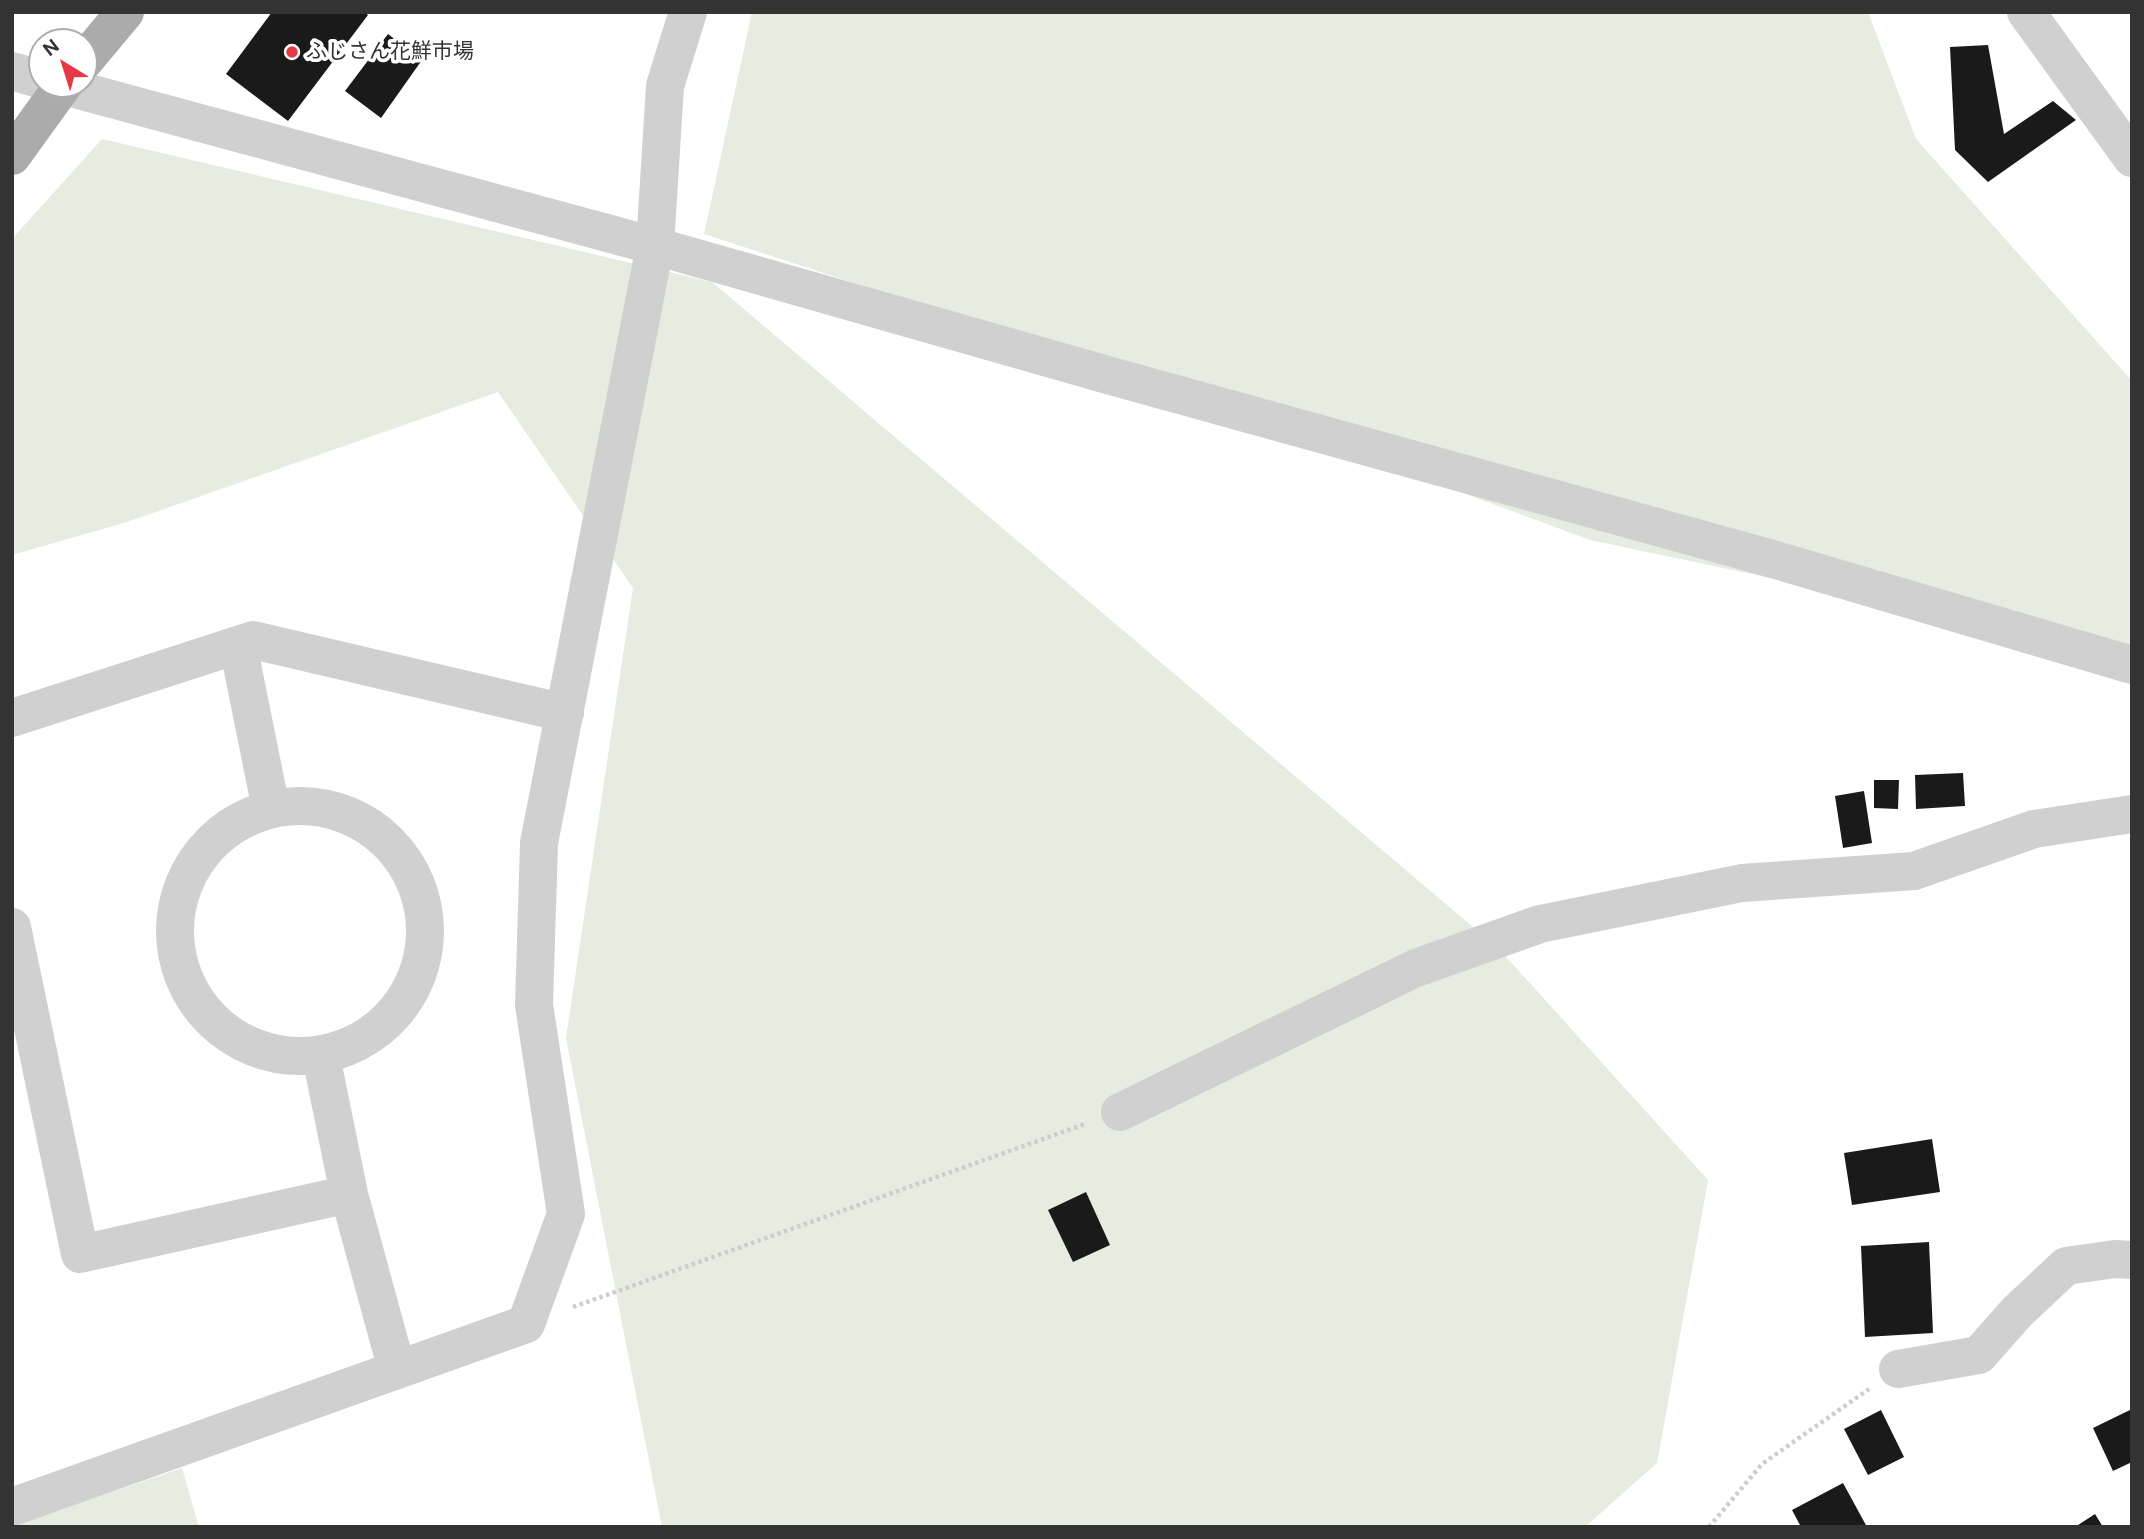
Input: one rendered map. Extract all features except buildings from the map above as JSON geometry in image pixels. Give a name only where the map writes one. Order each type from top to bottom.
[{"type":"main road","points":[[98,41],[125,12]]},
{"type":"main road","points":[[12,156],[50,98]]},
{"type":"street","points":[[12,1507],[526,1324],[566,1214],[534,1005],[539,843],[655,246],[665,86],[688,12]]},
{"type":"street","points":[[2026,12],[2132,158]]},
{"type":"street","points":[[98,89],[1097,373],[1769,558],[2132,665]]},
{"type":"street","points":[[12,718],[253,640],[565,713]]},
{"type":"street","points":[[238,645],[271,809]]},
{"type":"street","points":[[312,806],[350,816],[384,837],[410,868],[423,906],[425,946],[414,985],[391,1018],[359,1042],[321,1056],[278,1056],[238,1041],[204,1014],[182,977],[174,936],[180,893],[200,855],[232,826],[271,809],[312,806]]},
{"type":"street","points":[[1120,1112],[1416,968],[1540,924],[1742,883],[1914,872],[2034,829],[2132,814]]},
{"type":"street","points":[[12,927],[80,1254],[349,1194]]},
{"type":"street","points":[[321,1056],[349,1194],[397,1370]]},
{"type":"street","points":[[1898,1369],[1979,1356],[2017,1312],[2066,1266],[2115,1259],[2132,1261]]},
{"type":"path","points":[[526,1324],[1120,1112]]},
{"type":"path","points":[[1709,1527],[1762,1464],[1898,1369]]},
{"type":"shaded area","points":[[752,12],[1868,12],[1916,139],[2132,381],[2132,654],[1590,540],[1210,399],[704,234]]},
{"type":"shaded area","points":[[102,139],[712,282],[1499,949],[1708,1180],[1657,1463],[1585,1527],[662,1527],[566,1038],[633,588],[498,392],[127,522],[12,555],[12,239]]},
{"type":"shaded area","points":[[182,1468],[199,1527],[12,1527],[12,1526]]},
{"type":"place","name":"ふじさん花鮮市場","points":[[292,52]]}]
